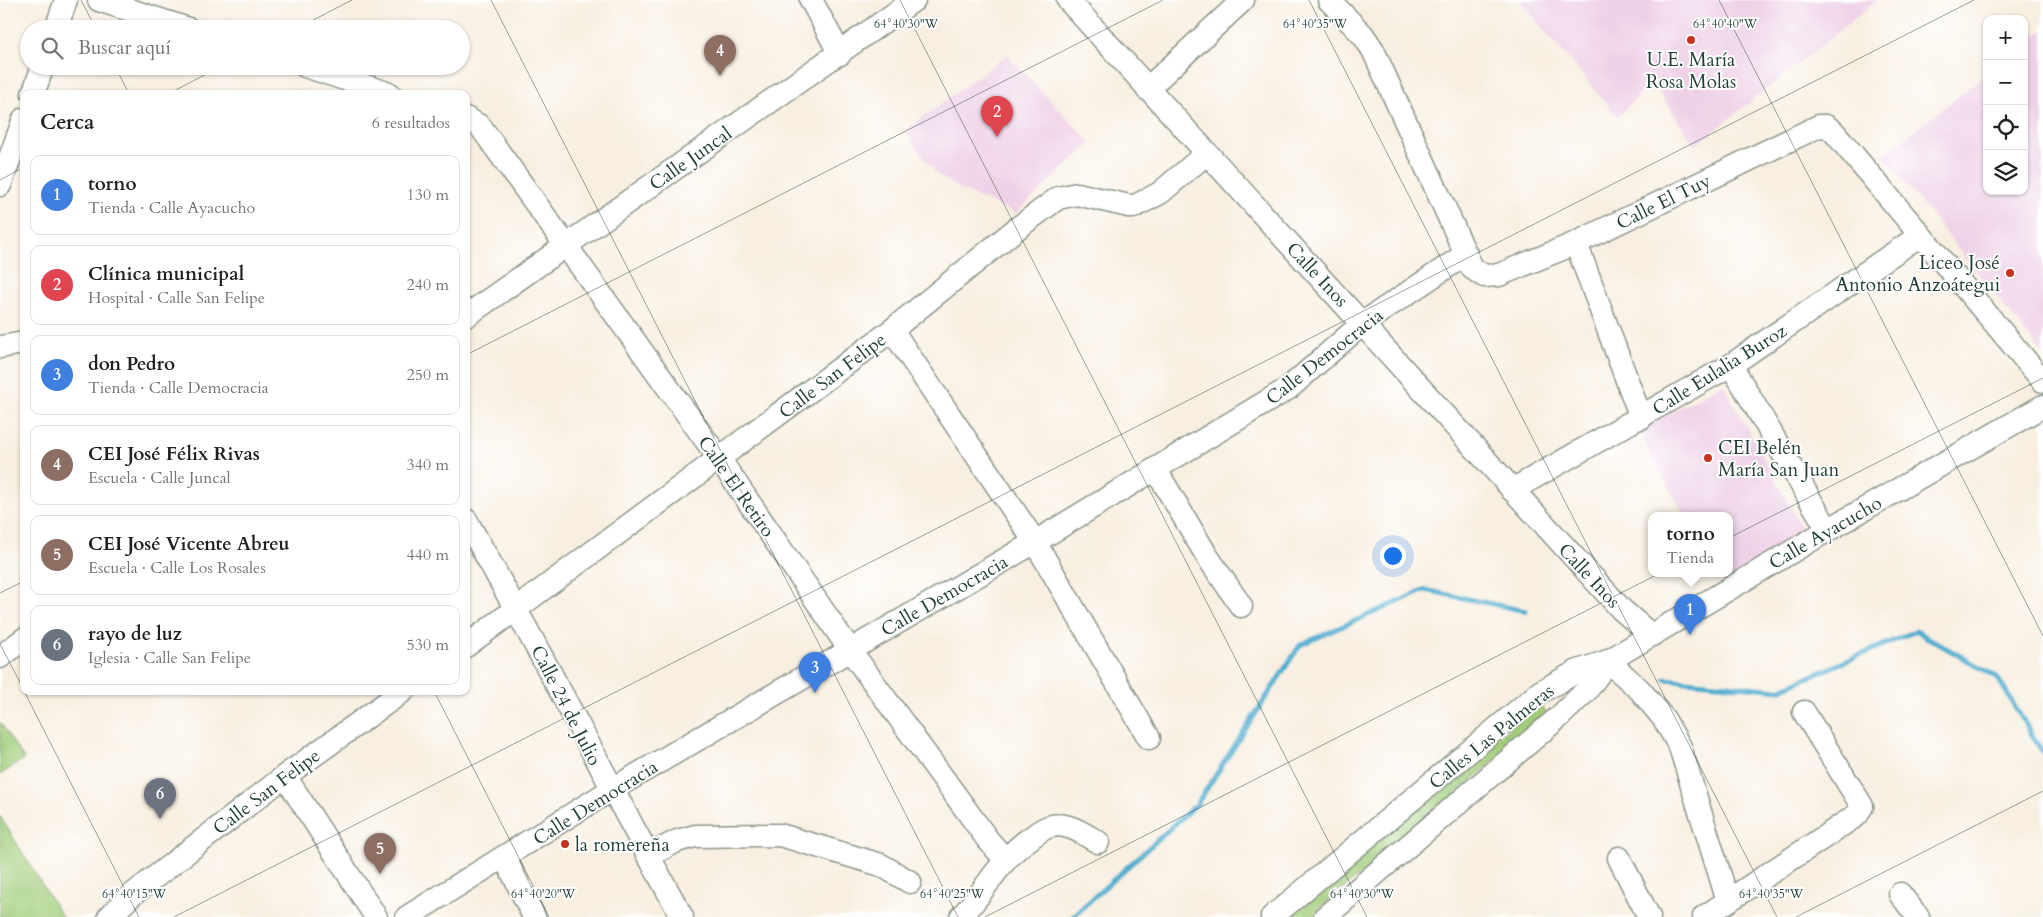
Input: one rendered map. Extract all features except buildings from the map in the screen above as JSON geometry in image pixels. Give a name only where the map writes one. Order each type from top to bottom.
[{"type":"street","points":[[59,20],[66,0]]},
{"type":"street","points":[[99,0],[160,20]]},
{"type":"street","points":[[811,0],[840,54]]},
{"type":"street","name":"Calle Juncal","points":[[470,313],[914,0]]},
{"type":"street","name":"Calle Inos","points":[[1068,0],[1622,610],[1651,635]]},
{"type":"street","points":[[1147,89],[1243,0]]},
{"type":"street","name":"Calle El Tuy","points":[[1328,0],[1363,35],[1372,50],[1472,268],[1484,276],[1499,275],[1576,243],[1820,126],[1826,126],[1834,132],[1919,236],[2043,381]]},
{"type":"street","points":[[34,90],[39,75]]},
{"type":"street","points":[[332,75],[378,90]]},
{"type":"street","name":"Calle El Retiro","points":[[470,120],[480,126],[720,460],[850,650],[988,840],[1005,858]]},
{"type":"street","points":[[0,184],[20,130]]},
{"type":"street","name":"Calle San Felipe","points":[[470,643],[720,460],[892,330],[1015,230],[1058,198],[1077,194],[1133,207],[1160,193],[1206,154]]},
{"type":"street","name":"Calle Eulalia Buroz","points":[[1512,490],[1731,365],[1919,236]]},
{"type":"street","points":[[1576,243],[1641,418]]},
{"type":"street","name":"Calle Democracia","points":[[407,917],[505,858],[611,790],[1035,542],[1289,388],[1363,323],[1466,254]]},
{"type":"street","points":[[892,330],[1035,542],[1149,738]]},
{"type":"street","points":[[0,347],[20,344]]},
{"type":"street","points":[[1731,365],[1828,530]]},
{"type":"street","name":"Calle Ayacucho","points":[[1608,661],[1828,530],[2043,406]]},
{"type":"street","points":[[1156,470],[1207,556],[1242,606]]},
{"type":"street","name":"Calle 24 de Julio","points":[[470,527],[517,609],[611,790],[682,917]]},
{"type":"street","points":[[0,657],[20,642]]},
{"type":"street","points":[[1608,661],[1640,690],[1664,719],[1680,747],[1728,901]]},
{"type":"street","name":"Calles Las Palmeras","points":[[1272,917],[1540,692],[1578,671],[1608,661]]},
{"type":"street","name":"Calles Las Palmeras","points":[[1325,917],[1559,717],[1587,690],[1608,661]]},
{"type":"street","name":"Calle San Felipe","points":[[109,917],[132,895],[284,776],[397,695]]},
{"type":"street","points":[[1704,917],[1857,815],[1862,806],[1804,712]]},
{"type":"street","points":[[284,776],[376,917]]},
{"type":"street","points":[[961,917],[975,902],[1005,858],[1014,849],[1052,825],[1075,829],[1098,842]]},
{"type":"street","points":[[648,856],[677,841],[695,836],[780,836],[881,865],[910,882]]},
{"type":"street","points":[[505,858],[534,917]]},
{"type":"street","points":[[1619,858],[1649,917]]},
{"type":"street","points":[[1900,894],[1918,917]]},
{"type":"shaded area","name":"U.E. María Rosa Molas","points":[[1519,0],[1878,0],[1695,146],[1652,81],[1618,117]]},
{"type":"shaded area","name":"Liceo José Antonio Anzoátegui","points":[[2043,30],[2043,354],[1883,155],[1983,77],[1983,195],[2028,195],[2028,42]]},
{"type":"shaded area","points":[[1007,55],[1091,143],[1016,213],[961,190],[937,174],[904,131]]},
{"type":"shaded area","name":"CEI Belén María San Juan","points":[[1723,384],[1807,537],[1722,584],[1718,577],[1733,577],[1733,512],[1683,512],[1638,431]]},
{"type":"green space","points":[[1539,703],[1549,715],[1310,917],[1286,917]]},
{"type":"green space","points":[[0,722],[24,759],[0,775]]},
{"type":"green space","points":[[0,816],[62,917],[0,917]]},
{"type":"waterway","points":[[1072,917],[1197,804],[1300,645],[1425,590],[1526,611]]},
{"type":"waterway","points":[[1665,679],[1779,690],[1916,631],[1997,677],[2043,753]]},
{"type":"place","name":"U.E. María Rosa Molas","points":[[1691,40]]},
{"type":"place","name":"CEI José Félix Rivas","points":[[720,76]]},
{"type":"place","name":"Clínica municipal","points":[[997,137]]},
{"type":"place","name":"Liceo José Antonio Anzoátegui","points":[[2010,273]]},
{"type":"place","name":"CEI Belén María San Juan","points":[[1708,458]]},
{"type":"place","name":"torno","points":[[1690,635]]},
{"type":"place","name":"don Pedro","points":[[815,693]]},
{"type":"place","name":"rayo de luz","points":[[160,819]]},
{"type":"place","name":"la romereña","points":[[565,844]]},
{"type":"place","name":"CEI José Vicente Abreu","points":[[380,874]]}]
